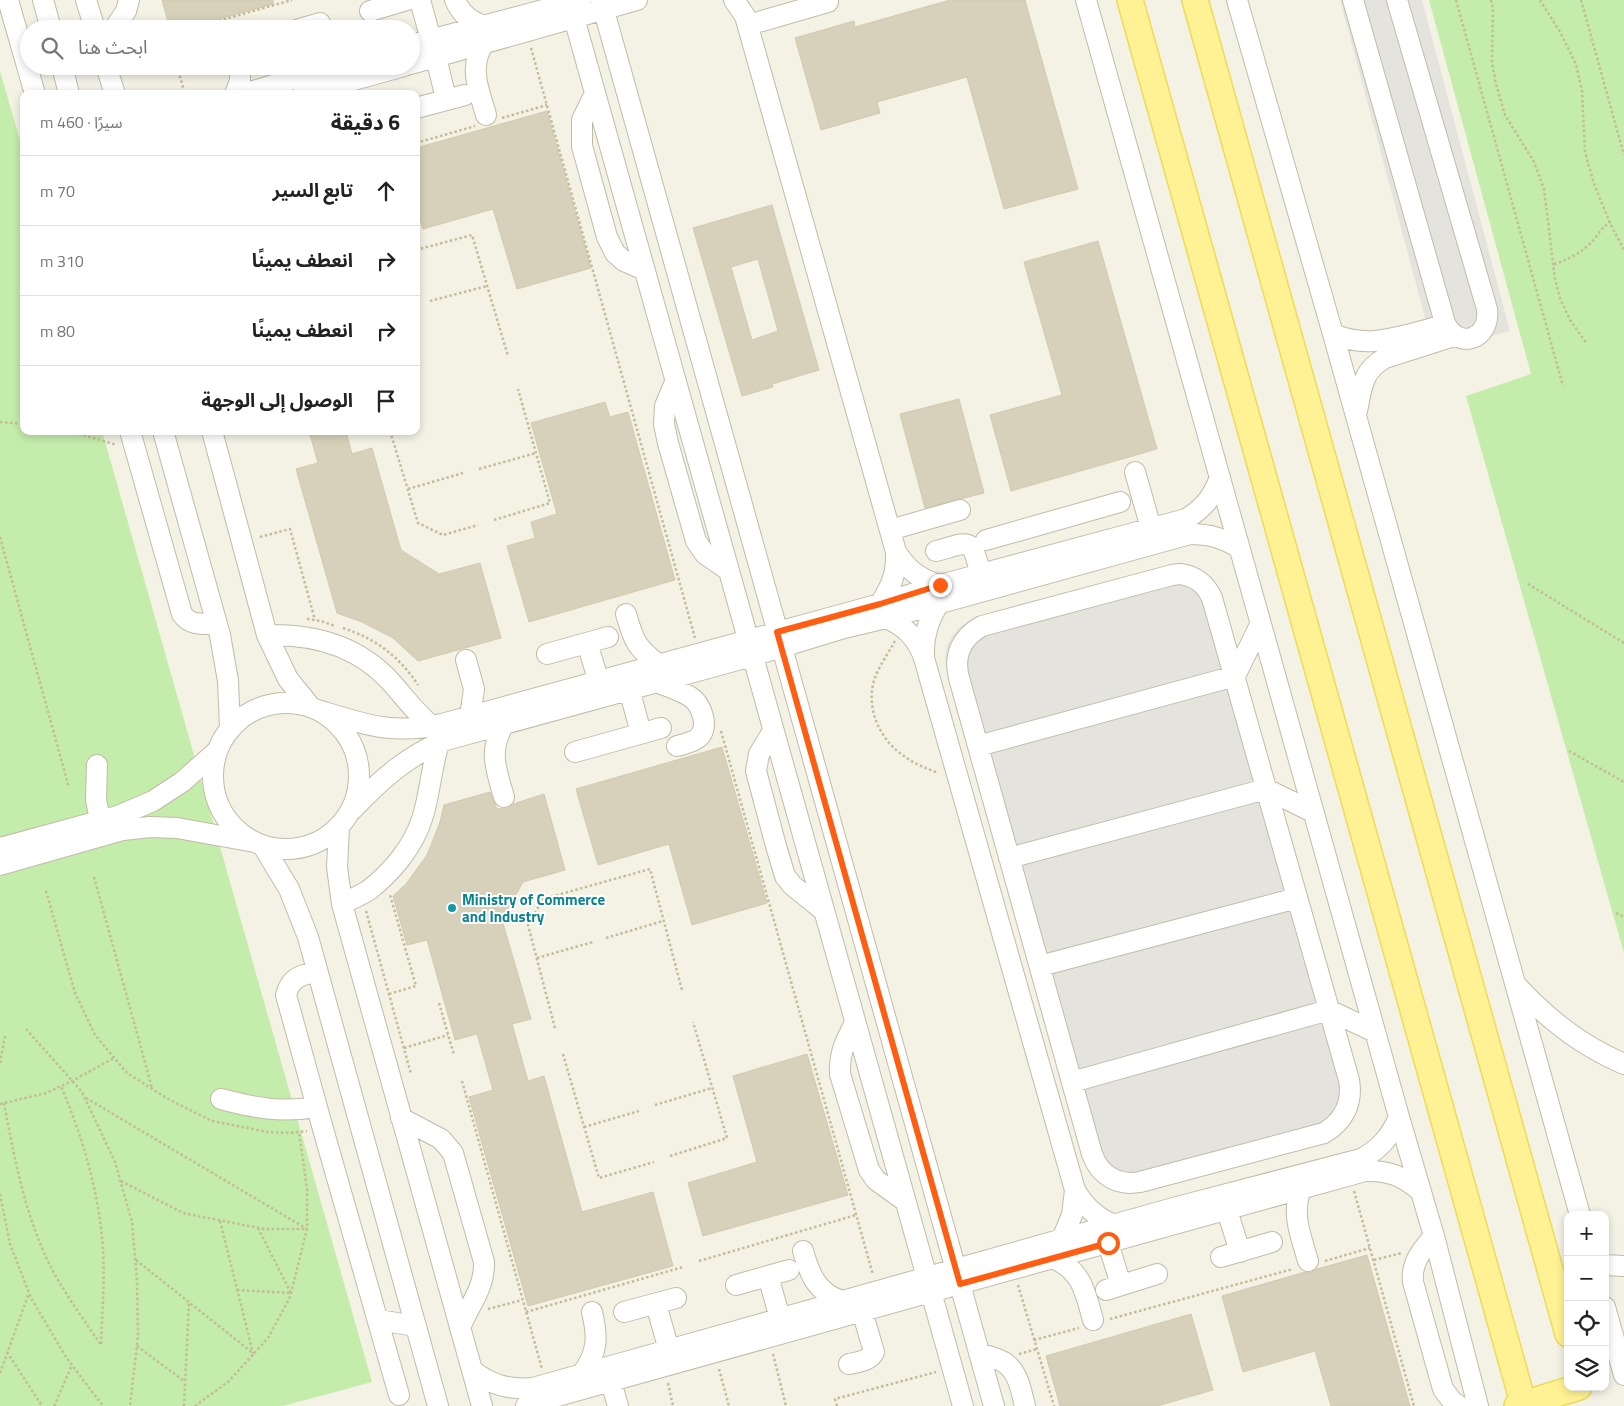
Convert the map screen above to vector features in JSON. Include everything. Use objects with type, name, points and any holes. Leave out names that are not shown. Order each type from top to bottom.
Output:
[{"type":"main road","points":[[1130,0],[1521,1405],[1568,1391]]},
{"type":"main road","points":[[1195,0],[1564,1320]]},
{"type":"main road","points":[[1582,1391],[1588,1406]]},
{"type":"street","points":[[8,0],[20,43]]},
{"type":"street","points":[[43,0],[49,20]]},
{"type":"street","points":[[86,0],[92,20]]},
{"type":"street","points":[[120,20],[126,11],[129,0]]},
{"type":"street","points":[[370,10],[408,0]]},
{"type":"street","points":[[420,0],[433,49],[455,97],[420,107]]},
{"type":"street","points":[[455,0],[462,13],[484,35]]},
{"type":"street","points":[[420,58],[433,49],[484,35],[573,5],[602,5],[637,0]]},
{"type":"street","points":[[1086,0],[1420,1191],[1428,1242],[1478,1406]]},
{"type":"street","points":[[1237,0],[1356,415],[1579,1211]]},
{"type":"street","points":[[1353,0],[1449,329]]},
{"type":"street","points":[[1333,334],[1352,340],[1380,342],[1431,329],[1449,329],[1466,339],[1477,336],[1485,327],[1488,315],[1397,0]]},
{"type":"street","points":[[828,2],[743,10],[896,552],[897,566],[890,616]]},
{"type":"street","points":[[484,35],[526,31],[573,5]]},
{"type":"street","points":[[573,5],[594,93],[963,1406]]},
{"type":"street","points":[[602,5],[994,1406]]},
{"type":"street","points":[[484,35],[475,67],[475,75],[486,115]]},
{"type":"street","points":[[420,47],[433,49]]},
{"type":"street","points":[[29,75],[33,90]]},
{"type":"street","points":[[64,75],[68,90]]},
{"type":"street","points":[[109,75],[114,90]]},
{"type":"street","points":[[237,90],[240,75]]},
{"type":"street","points":[[313,83],[323,75]]},
{"type":"street","points":[[269,90],[356,75]]},
{"type":"street","points":[[594,93],[582,120],[582,146],[607,236],[616,253],[624,261],[644,270]]},
{"type":"street","points":[[1356,415],[1366,374],[1377,362],[1449,329]]},
{"type":"street","points":[[131,435],[182,614],[184,618],[192,623],[217,624]]},
{"type":"street","points":[[164,435],[217,624],[227,673],[230,727]]},
{"type":"street","points":[[213,435],[267,635],[288,679],[315,708],[337,722],[349,737],[357,754],[360,773],[358,792],[352,810]]},
{"type":"street","points":[[1135,472],[1151,528]]},
{"type":"street","points":[[0,865],[123,830],[150,826],[177,828],[284,850],[304,848],[323,840],[340,827],[352,810],[377,784],[435,735],[470,716],[599,682],[658,674],[779,639],[844,628],[890,616],[981,574],[1186,519],[1198,512],[1208,502],[1220,478]]},
{"type":"street","points":[[986,540],[1120,502]]},
{"type":"street","points":[[1100,507],[1110,539]]},
{"type":"street","points":[[890,530],[960,510]]},
{"type":"street","points":[[1047,522],[1055,554]]},
{"type":"street","points":[[1006,534],[1014,565]]},
{"type":"street","points":[[939,594],[1190,534],[1216,536],[1239,548]]},
{"type":"street","points":[[936,551],[969,544],[974,549],[981,574]]},
{"type":"street","points":[[896,552],[914,574],[926,581],[939,594]]},
{"type":"street","points":[[1180,574],[1194,577],[1209,591],[1235,676],[1349,1080],[1350,1097],[1345,1114],[1339,1122],[1324,1133],[1140,1182],[1124,1183],[1110,1178],[1098,1168],[1095,1161],[957,669],[958,652],[967,636],[982,626],[1180,574]]},
{"type":"street","points":[[924,658],[924,635],[939,594]]},
{"type":"street","points":[[626,614],[635,643],[658,674],[688,695],[697,704],[702,714],[704,729],[700,737],[677,746]]},
{"type":"street","points":[[890,616],[916,641],[924,658],[1075,1190],[1082,1201],[1102,1220],[1111,1234],[1114,1287],[1157,1274]]},
{"type":"street","points":[[978,746],[1235,676],[1260,625]]},
{"type":"street","points":[[267,635],[290,635],[312,638],[334,644],[355,653],[390,680],[435,735],[422,819],[409,847],[385,876],[368,890],[342,904]]},
{"type":"street","points":[[547,654],[608,637]]},
{"type":"street","points":[[587,643],[599,682]]},
{"type":"street","points":[[435,1405],[416,1326],[299,912],[289,890],[258,844],[235,829],[222,812],[214,793],[213,772],[216,752],[230,727],[247,713],[266,704],[288,702],[315,708],[369,726],[411,729],[435,735],[504,724],[629,690],[700,654],[749,648]]},
{"type":"street","points":[[466,660],[474,689],[470,716]]},
{"type":"street","points":[[629,690],[641,733]]},
{"type":"street","points":[[504,724],[496,740],[494,759],[504,797]]},
{"type":"street","points":[[575,752],[661,728]]},
{"type":"street","points":[[773,731],[759,754],[756,771],[776,846],[785,876],[792,885],[824,911]]},
{"type":"street","points":[[0,848],[118,816],[153,801],[182,782],[216,752]]},
{"type":"street","points":[[97,765],[96,799],[100,821]]},
{"type":"street","points":[[959,780],[989,785]]},
{"type":"street","points":[[1009,858],[1266,789],[1313,812]]},
{"type":"street","points":[[340,827],[337,867],[342,904],[401,1118],[462,1322],[482,1406]]},
{"type":"street","points":[[1040,966],[1297,898]]},
{"type":"street","points":[[317,971],[296,978],[289,985],[286,995],[322,1129],[399,1394]]},
{"type":"street","points":[[1514,983],[1546,1015],[1575,1038],[1598,1053],[1624,1064]]},
{"type":"street","points":[[1072,1082],[1329,1010],[1375,1032]]},
{"type":"street","points":[[855,1023],[842,1049],[840,1074],[869,1170],[876,1180],[905,1201]]},
{"type":"street","points":[[1041,1072],[1060,1038]]},
{"type":"street","points":[[223,1095],[315,1102]]},
{"type":"street","points":[[957,1276],[1013,1269],[1052,1258],[1177,1207],[1361,1159],[1374,1152],[1384,1142],[1393,1131],[1399,1117]]},
{"type":"street","points":[[401,1118],[441,1139],[453,1153],[456,1162],[484,1262],[485,1273],[482,1283],[462,1322]]},
{"type":"street","points":[[472,1370],[490,1382],[511,1388],[532,1388],[582,1374],[666,1358],[714,1353],[862,1311],[929,1284],[1062,1240],[1111,1234],[1227,1210],[1365,1171],[1387,1172],[1408,1181],[1420,1191]]},
{"type":"street","points":[[1301,1189],[1296,1204],[1296,1219],[1308,1264]]},
{"type":"street","points":[[1062,1240],[1072,1215],[1075,1190]]},
{"type":"street","points":[[1227,1210],[1230,1255],[1272,1242]]},
{"type":"street","points":[[1428,1242],[1415,1263],[1412,1282],[1443,1389],[1452,1401],[1459,1406]]},
{"type":"street","points":[[803,1252],[809,1272],[816,1284],[828,1295],[842,1301]]},
{"type":"street","points":[[1052,1258],[1066,1265],[1079,1277],[1084,1287],[1094,1322]]},
{"type":"street","points":[[1609,1265],[1624,1266]]},
{"type":"street","points":[[736,1284],[789,1270]]},
{"type":"street","points":[[768,1276],[780,1318]]},
{"type":"street","points":[[526,1406],[611,1382],[666,1358],[780,1318],[878,1291],[929,1284]]},
{"type":"street","points":[[624,1312],[676,1298]]},
{"type":"street","points":[[656,1304],[666,1358]]},
{"type":"street","points":[[849,1364],[868,1359],[874,1352],[862,1311]]},
{"type":"street","points":[[582,1374],[591,1359],[596,1343],[596,1330],[592,1312]]},
{"type":"street","points":[[378,1320],[416,1326]]},
{"type":"street","points":[[1609,1321],[1624,1375]]},
{"type":"street","points":[[979,1353],[1005,1363],[1014,1372],[1025,1406]]},
{"type":"street","points":[[611,1382],[618,1406]]},
{"type":"path","points":[[222,20],[292,0]]},
{"type":"path","points":[[1456,0],[1563,386]]},
{"type":"path","points":[[1491,0],[1493,9],[1492,63],[1496,84],[1505,115],[1534,162],[1544,189],[1560,298],[1570,320],[1587,344]]},
{"type":"path","points":[[1540,0],[1560,32],[1576,64],[1582,91],[1585,152],[1594,184],[1610,223],[1624,250]]},
{"type":"path","points":[[1581,0],[1624,155]]},
{"type":"path","points":[[526,31],[700,654]]},
{"type":"path","points":[[179,75],[183,90]]},
{"type":"path","points":[[1554,264],[1565,261],[1582,251],[1596,237],[1602,227],[1610,223]]},
{"type":"path","points":[[420,249],[472,235],[508,356]]},
{"type":"path","points":[[430,301],[487,286]]},
{"type":"path","points":[[494,520],[550,503],[518,389]]},
{"type":"path","points":[[0,422],[20,424]]},
{"type":"path","points":[[391,435],[418,523],[443,535],[478,525]]},
{"type":"path","points":[[480,469],[536,453]]},
{"type":"path","points":[[408,489],[463,473]]},
{"type":"path","points":[[260,537],[290,529],[315,620]]},
{"type":"path","points":[[0,537],[69,788]]},
{"type":"path","points":[[1528,584],[1624,642]]},
{"type":"path","points":[[890,616],[872,700],[877,723],[888,742],[904,756],[959,780]]},
{"type":"path","points":[[719,726],[878,1291]]},
{"type":"path","points":[[1569,751],[1624,782]]},
{"type":"path","points":[[555,1028],[528,924],[544,899],[650,869],[682,990]]},
{"type":"path","points":[[94,877],[152,1089]]},
{"type":"path","points":[[46,891],[74,992],[95,1035],[127,1073],[168,1099],[212,1121],[268,1132],[299,1132],[322,1129]]},
{"type":"path","points":[[388,994],[416,986],[390,895]]},
{"type":"path","points":[[1616,913],[1624,917]]},
{"type":"path","points":[[368,920],[411,1074]]},
{"type":"path","points":[[606,938],[663,921]]},
{"type":"path","points":[[537,958],[593,942]]},
{"type":"path","points":[[439,1003],[454,1055]]},
{"type":"path","points":[[670,1156],[727,1138],[693,1022]]},
{"type":"path","points":[[26,1029],[84,1097],[115,1162],[132,1222],[137,1280],[137,1346],[130,1406]]},
{"type":"path","points":[[404,1048],[448,1035]]},
{"type":"path","points":[[0,1063],[5,1036]]},
{"type":"path","points":[[562,1054],[599,1178],[654,1162]]},
{"type":"path","points":[[61,1086],[73,1113],[86,1152],[97,1202],[103,1249],[101,1345],[55,1273],[34,1227],[18,1175],[2,1103],[46,1092],[61,1086],[114,1058]]},
{"type":"path","points":[[462,1081],[547,1384]]},
{"type":"path","points":[[655,1105],[712,1088]]},
{"type":"path","points":[[84,1097],[307,1230]]},
{"type":"path","points":[[584,1127],[639,1110]]},
{"type":"path","points":[[195,1406],[229,1381],[268,1338],[291,1293],[307,1230],[307,1189],[299,1132]]},
{"type":"path","points":[[1350,1175],[1414,1406]]},
{"type":"path","points":[[120,1180],[183,1213],[258,1228],[307,1230]]},
{"type":"path","points":[[0,1194],[10,1244],[29,1292],[72,1365],[103,1406]]},
{"type":"path","points":[[0,1217],[4,1212]]},
{"type":"path","points":[[700,1261],[856,1215]]},
{"type":"path","points":[[220,1221],[254,1354]]},
{"type":"path","points":[[258,1228],[291,1293]]},
{"type":"path","points":[[1374,1260],[1428,1242]]},
{"type":"path","points":[[1034,1340],[1094,1322],[1370,1248]]},
{"type":"path","points":[[135,1260],[254,1354]]},
{"type":"path","points":[[526,1312],[683,1267]]},
{"type":"path","points":[[1013,1269],[1054,1406]]},
{"type":"path","points":[[237,1290],[291,1293]]},
{"type":"path","points":[[0,1373],[29,1292]]},
{"type":"path","points":[[462,1322],[522,1300]]},
{"type":"path","points":[[184,1406],[188,1302]]},
{"type":"path","points":[[769,1338],[786,1406]]},
{"type":"path","points":[[137,1346],[185,1382]]},
{"type":"path","points":[[8,1352],[42,1406]]},
{"type":"path","points":[[714,1353],[729,1406]]},
{"type":"path","points":[[666,1358],[673,1406]]},
{"type":"path","points":[[54,1406],[72,1365]]},
{"type":"path","points":[[837,1406],[835,1400],[952,1368]]},
{"type":"green space","points":[[1429,0],[1624,0],[1624,953],[1466,396],[1531,374]]},
{"type":"green space","points":[[0,71],[20,140],[20,435],[103,435],[372,1382],[283,1406],[0,1406]]},
{"type":"shaded area","points":[[1340,0],[1422,0],[1510,331],[1434,351]]},
{"type":"shaded area","points":[[1179,565],[1202,572],[1358,1088],[1359,1106],[1352,1122],[1340,1134],[1324,1141],[1127,1193],[1111,1190],[1097,1181],[1087,1167],[946,668],[945,657],[947,646],[952,636],[968,622],[1167,566]]},
{"type":"building","points":[[162,0],[273,0],[273,4],[215,20],[168,20]]},
{"type":"building","points":[[950,0],[1025,0],[1078,189],[1004,209],[967,77],[877,102],[880,113],[821,130],[795,38],[854,21],[855,27]]},
{"type":"building","points":[[547,111],[591,268],[517,289],[493,209],[423,229],[420,220],[420,147]]},
{"type":"building","points":[[772,205],[819,370],[772,384],[773,387],[742,396],[693,228]],"holes":[[[758,259],[778,331],[752,340],[731,267]]]},
{"type":"building","points":[[1098,241],[1157,449],[1011,491],[990,415],[1062,395],[1024,262]]},
{"type":"building","points":[[959,399],[984,493],[925,508],[900,414]]},
{"type":"building","points":[[605,402],[610,417],[628,412],[675,580],[529,622],[507,546],[535,538],[531,522],[557,514],[531,423]]},
{"type":"building","points":[[310,435],[347,435],[352,454],[372,448],[401,550],[439,574],[480,563],[501,638],[418,661],[393,638],[362,622],[337,613],[296,469],[318,463]]},
{"type":"building","points":[[722,747],[767,903],[692,925],[669,844],[598,865],[576,789]]},
{"type":"building","points":[[490,792],[497,809],[508,808],[513,804],[544,794],[565,870],[523,882],[502,920],[531,1019],[512,1024],[528,1081],[544,1076],[582,1212],[653,1192],[673,1266],[528,1306],[469,1097],[493,1090],[477,1034],[455,1040],[427,940],[407,945],[393,896],[406,884],[427,855],[440,822],[444,805]]},
{"type":"building","points":[[807,1054],[848,1195],[703,1236],[688,1183],[757,1162],[733,1076]]},
{"type":"building","points":[[1367,1255],[1410,1406],[1331,1406],[1315,1351],[1243,1372],[1222,1296]]},
{"type":"building","points":[[1191,1314],[1213,1390],[1157,1406],[1060,1406],[1046,1356]]},
{"type":"place","name":"Ministry of Commerce and Industry","points":[[452,908]]},
{"type":"route","points":[[940,585],[880,604],[777,632],[960,1284],[1108,1243]]}]
